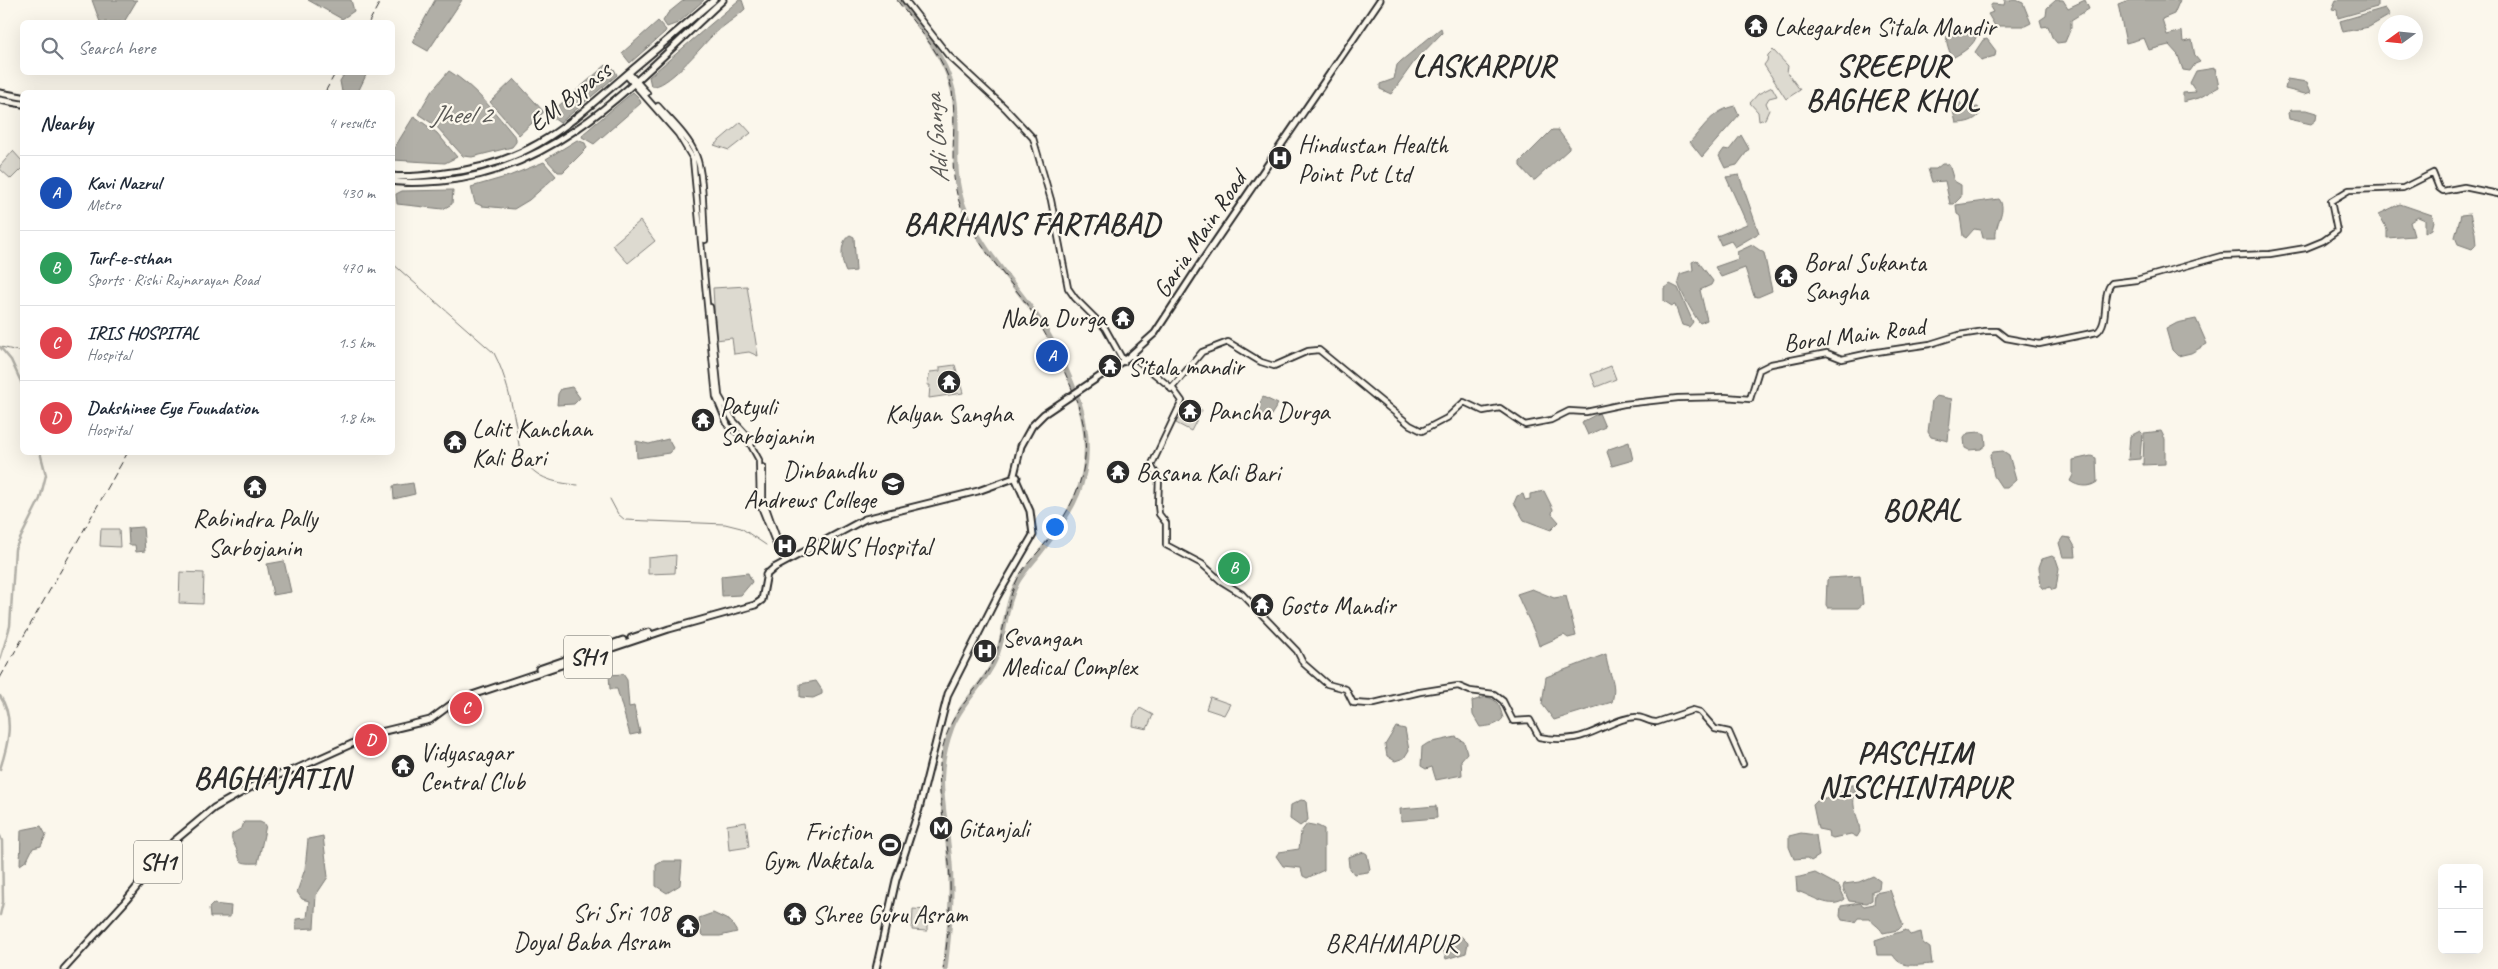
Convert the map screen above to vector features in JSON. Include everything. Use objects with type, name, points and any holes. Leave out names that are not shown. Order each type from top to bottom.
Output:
[{"type":"main road","name":"EM Bypass","points":[[413,179],[485,167],[528,150],[565,128],[714,0]]},
{"type":"main road","points":[[395,176],[428,182],[460,179],[489,172],[535,155],[569,135],[634,81],[723,0]]},
{"type":"main road","points":[[905,0],[948,55],[1005,108],[1033,138],[1051,200],[1068,288],[1104,328],[1126,359],[1171,389],[1182,400],[1179,413],[1151,466],[1159,478],[1160,514],[1166,523],[1168,547],[1202,564],[1221,581],[1242,594],[1297,650],[1304,663],[1311,670],[1327,684],[1346,689],[1355,704],[1381,702],[1420,692],[1458,686],[1470,691],[1494,694],[1503,701],[1513,721],[1530,720],[1539,738],[1583,736],[1636,716],[1657,722],[1693,710],[1700,712],[1715,729],[1729,732],[1743,764]]},
{"type":"main road","name":"Garia Main Road","points":[[1016,477],[1019,454],[1036,424],[1066,400],[1126,359],[1149,340],[1157,330],[1380,0]]},
{"type":"main road","points":[[628,74],[684,136],[696,154],[699,167],[712,346],[719,396],[726,410],[759,452],[763,465],[763,500],[787,560]]},
{"type":"main road","points":[[0,93],[20,97]]},
{"type":"main road","points":[[0,100],[20,104]]},
{"type":"main road","name":"Boral Main Road","points":[[1171,389],[1202,352],[1228,342],[1261,362],[1274,366],[1318,349],[1410,425],[1422,431],[1447,418],[1464,402],[1483,411],[1501,408],[1525,425],[1551,420],[1569,412],[1586,412],[1624,404],[1678,398],[1751,398],[1754,380],[1759,370],[1787,360],[1827,352],[1842,359],[1930,344],[1959,335],[1989,330],[1999,332],[2006,338],[2039,344],[2098,332],[2101,329],[2107,306],[2107,290],[2112,283],[2136,280],[2220,256],[2270,254],[2317,244],[2337,231],[2331,201],[2349,190],[2403,188],[2433,174],[2439,188],[2443,191],[2464,187],[2498,194]]},
{"type":"main road","points":[[395,182],[413,179]]},
{"type":"main road","points":[[876,969],[896,880],[917,817],[947,696],[1001,590],[1033,535],[1030,511],[1016,477]]},
{"type":"main road","name":"SH1","points":[[62,969],[124,903],[173,842],[207,813],[272,775],[375,731],[400,723],[423,719],[453,701],[704,615],[756,603],[760,597],[767,573],[787,560],[865,520],[978,491],[1016,477]]},
{"type":"main road","name":"SH1","points":[[262,781],[296,769],[376,733],[426,721],[453,701]]},
{"type":"shaded area","points":[[1773,50],[1788,66],[1787,72],[1800,90],[1786,99],[1764,65],[1768,55]]},
{"type":"shaded area","points":[[1772,87],[1777,96],[1769,98],[1766,103],[1769,110],[1765,119],[1759,121],[1758,112],[1750,103],[1758,94]]},
{"type":"shaded area","points":[[741,122],[751,133],[729,150],[714,145]]},
{"type":"shaded area","points":[[13,151],[20,159],[20,170],[11,179],[0,169],[0,166]]},
{"type":"shaded area","points":[[640,221],[655,241],[628,263],[612,245]]},
{"type":"shaded area","points":[[747,286],[758,356],[749,352],[734,354],[732,338],[716,340],[713,288]]},
{"type":"shaded area","points":[[955,365],[963,393],[929,398],[930,385],[927,385],[930,372],[940,371],[940,367]]},
{"type":"shaded area","points":[[1611,366],[1616,379],[1596,387],[1591,374]]},
{"type":"shaded area","points":[[1185,402],[1202,410],[1191,431],[1176,423]]},
{"type":"shaded area","points":[[101,529],[119,529],[120,547],[100,546]]},
{"type":"shaded area","points":[[676,555],[675,573],[648,574],[648,558]]},
{"type":"shaded area","points":[[180,572],[204,573],[203,604],[179,603]]},
{"type":"shaded area","points":[[1210,697],[1230,704],[1224,715],[1206,709]]},
{"type":"shaded area","points":[[1140,708],[1153,715],[1147,729],[1133,726],[1134,717]]},
{"type":"shaded area","points":[[746,822],[749,847],[729,850],[727,825]]},
{"type":"shaded area","points":[[913,909],[927,910],[927,931],[912,930]]},
{"type":"water","points":[[92,0],[137,0],[125,20],[99,20]]},
{"type":"water","points":[[308,0],[351,0],[354,11],[342,19]]},
{"type":"water","points":[[435,0],[462,0],[428,51],[412,42]]},
{"type":"water","points":[[684,0],[704,0],[678,23],[667,27],[663,21],[668,13]]},
{"type":"water","points":[[739,0],[742,0],[745,9],[716,32],[674,75],[657,85],[651,86],[649,77]]},
{"type":"water","points":[[2005,0],[2016,0],[2023,3],[2031,23],[2025,26],[1995,26],[1988,14],[1993,12],[1990,7],[1992,4],[2004,5]]},
{"type":"water","points":[[2056,0],[2063,0],[2068,8],[2085,0],[2089,9],[2071,20],[2071,28],[2065,42],[2057,43],[2052,37],[2048,26],[2042,27],[2040,20],[2046,16],[2047,8]]},
{"type":"water","points":[[2129,0],[2180,0],[2174,14],[2162,19],[2167,35],[2182,31],[2183,42],[2192,40],[2195,56],[2200,62],[2195,64],[2190,71],[2183,70],[2178,55],[2169,45],[2149,50],[2144,38],[2126,43],[2118,4]]},
{"type":"water","points":[[2336,0],[2377,0],[2377,7],[2338,18],[2337,10],[2332,9]]},
{"type":"water","points":[[2385,8],[2390,15],[2378,15],[2378,22],[2369,27],[2343,32],[2340,21]]},
{"type":"water","points":[[658,21],[666,30],[665,32],[630,63],[622,53]]},
{"type":"water","points":[[1969,27],[1977,33],[1974,41],[1964,51],[1952,58],[1947,44],[1947,35],[1954,30]]},
{"type":"water","points":[[1441,28],[1442,33],[1414,62],[1391,94],[1380,89],[1380,84],[1394,79],[1397,65],[1401,61]]},
{"type":"water","points":[[1987,39],[1996,51],[1995,56],[1981,60],[1975,52],[1983,40]]},
{"type":"water","points":[[606,65],[614,69],[617,75],[560,123],[553,118],[552,113],[555,109]]},
{"type":"water","points":[[2215,68],[2219,87],[2199,98],[2183,102],[2183,93],[2196,92],[2190,83],[2196,71]]},
{"type":"water","name":"Jheel 2","points":[[449,71],[477,93],[516,138],[516,142],[512,147],[472,157],[463,156],[436,126],[418,114],[431,92]]},
{"type":"water","points":[[344,75],[366,75],[359,90],[342,90],[340,81]]},
{"type":"water","points":[[514,79],[544,112],[519,135],[490,102]]},
{"type":"water","points":[[2287,79],[2307,82],[2311,92],[2305,94],[2285,89]]},
{"type":"water","points":[[633,92],[641,103],[594,144],[582,137],[583,134]]},
{"type":"water","points":[[1949,95],[1956,97],[1964,108],[1978,107],[1980,114],[1970,121],[1956,123]]},
{"type":"water","points":[[1735,106],[1739,115],[1702,157],[1690,142],[1715,115]]},
{"type":"water","points":[[2291,110],[2307,110],[2317,113],[2316,120],[2311,124],[2289,119],[2288,113]]},
{"type":"water","points":[[414,116],[437,133],[457,157],[445,163],[395,160],[395,147]]},
{"type":"water","points":[[1552,130],[1558,130],[1569,145],[1569,149],[1533,180],[1520,166],[1520,162]]},
{"type":"water","points":[[1741,135],[1749,149],[1737,165],[1725,168],[1719,156],[1724,149],[1729,150]]},
{"type":"water","points":[[577,140],[585,143],[587,148],[563,172],[558,172],[546,159]]},
{"type":"water","points":[[544,162],[556,176],[529,200],[514,209],[482,206],[475,203],[471,187],[509,176]]},
{"type":"water","points":[[1942,164],[1949,164],[1954,181],[1961,185],[1961,197],[1954,204],[1950,204],[1945,181],[1932,182],[1928,169],[1936,169]]},
{"type":"water","points":[[1739,175],[1759,233],[1735,247],[1731,241],[1721,245],[1717,236],[1747,224],[1726,177]]},
{"type":"water","points":[[453,190],[452,204],[443,209],[397,204],[396,194],[402,191]]},
{"type":"water","points":[[1999,199],[2002,208],[1996,238],[1983,238],[1981,230],[1974,229],[1966,238],[1963,236],[1956,205]]},
{"type":"water","points":[[2400,204],[2432,215],[2434,221],[2432,229],[2425,233],[2425,220],[2418,217],[2410,222],[2414,236],[2387,238],[2387,229],[2379,214]]},
{"type":"water","points":[[2470,214],[2476,245],[2472,249],[2458,244],[2455,237],[2461,215]]},
{"type":"water","points":[[850,235],[854,237],[856,271],[846,272],[842,252],[844,242]]},
{"type":"water","points":[[1752,245],[1764,253],[1772,291],[1758,297],[1754,296],[1745,268],[1721,277],[1715,267],[1738,259],[1737,252]]},
{"type":"water","points":[[1697,260],[1713,281],[1711,285],[1700,290],[1707,320],[1700,323],[1681,291],[1678,282],[1680,274],[1693,270],[1692,262]]},
{"type":"water","points":[[1670,284],[1678,288],[1693,322],[1689,327],[1682,325],[1675,305],[1672,306],[1664,301],[1664,288]]},
{"type":"water","points":[[2196,319],[2207,344],[2191,353],[2178,356],[2172,350],[2166,329],[2177,323]]},
{"type":"water","points":[[572,387],[580,398],[574,404],[557,405],[558,394],[561,389]]},
{"type":"water","points":[[1936,396],[1952,399],[1948,441],[1931,437],[1928,432],[1932,400]]},
{"type":"water","points":[[1263,397],[1278,404],[1266,423],[1262,420],[1261,414],[1256,411]]},
{"type":"water","points":[[1599,413],[1605,427],[1588,435],[1582,422]]},
{"type":"water","points":[[2140,431],[2142,433],[2140,459],[2128,460],[2130,436]]},
{"type":"water","points":[[2161,431],[2165,439],[2165,464],[2143,465],[2144,433]]},
{"type":"water","points":[[1980,432],[1985,434],[1986,445],[1981,449],[1969,450],[1965,448],[1964,438],[1968,433]]},
{"type":"water","points":[[668,439],[673,448],[669,453],[637,458],[636,441],[649,444]]},
{"type":"water","points":[[1629,442],[1633,460],[1612,466],[1607,452],[1609,449]]},
{"type":"water","points":[[2003,451],[2009,455],[2016,480],[2007,488],[2002,488],[1994,476],[1990,456],[1993,452]]},
{"type":"water","points":[[2091,456],[2096,458],[2097,482],[2084,486],[2076,485],[2070,481],[2073,475],[2073,460]]},
{"type":"water","points":[[413,483],[415,494],[394,499],[393,486]]},
{"type":"water","points":[[1544,491],[1553,509],[1552,514],[1559,522],[1551,530],[1524,520],[1514,503],[1517,496],[1523,494],[1525,500],[1530,499],[1530,494]]},
{"type":"water","points":[[143,527],[145,551],[136,552],[135,545],[129,545],[128,528]]},
{"type":"water","points":[[2063,537],[2070,538],[2075,547],[2076,557],[2063,557],[2059,543]]},
{"type":"water","points":[[2052,556],[2056,559],[2059,568],[2056,589],[2052,590],[2050,587],[2045,589],[2041,587],[2039,567],[2042,559]]},
{"type":"water","points":[[284,561],[291,592],[273,595],[267,564]]},
{"type":"water","points":[[748,573],[752,582],[741,595],[722,596],[721,576]]},
{"type":"water","points":[[1860,576],[1863,604],[1858,608],[1828,608],[1826,605],[1827,580],[1829,578]]},
{"type":"water","points":[[1532,589],[1554,598],[1566,596],[1576,636],[1568,638],[1564,635],[1539,646],[1517,594]]},
{"type":"water","points":[[1606,654],[1614,688],[1612,702],[1554,720],[1542,704],[1546,677]]},
{"type":"water","points":[[623,674],[627,680],[629,707],[634,706],[640,733],[630,735],[617,689],[610,689],[609,675]]},
{"type":"water","points":[[816,681],[822,690],[822,694],[813,698],[800,697],[800,684]]},
{"type":"water","points":[[1486,697],[1496,702],[1503,718],[1501,721],[1490,726],[1480,727],[1473,715],[1472,701]]},
{"type":"water","points":[[1396,727],[1405,729],[1409,750],[1404,758],[1395,761],[1387,756],[1385,745]]},
{"type":"water","points":[[1456,737],[1464,742],[1467,753],[1461,760],[1462,775],[1436,780],[1432,767],[1426,769],[1421,766],[1422,747],[1428,743]]},
{"type":"water","points":[[1847,785],[1857,785],[1854,805],[1860,832],[1857,837],[1851,834],[1833,838],[1829,836],[1828,831],[1818,829],[1813,805],[1820,798],[1837,798]]},
{"type":"water","points":[[1301,800],[1306,801],[1308,820],[1300,826],[1290,819],[1291,805]]},
{"type":"water","points":[[1436,806],[1437,818],[1401,821],[1400,809]]},
{"type":"water","points":[[244,822],[260,822],[266,825],[258,863],[242,862],[232,840],[232,834],[242,828]]},
{"type":"water","points":[[1307,824],[1324,829],[1324,870],[1307,878],[1303,876],[1301,868],[1283,866],[1276,856],[1279,852],[1299,849],[1301,832]]},
{"type":"water","points":[[41,826],[46,835],[41,846],[33,848],[27,860],[20,865],[21,830]]},
{"type":"water","points":[[1801,833],[1816,835],[1819,856],[1811,861],[1807,858],[1794,859],[1789,847],[1789,836]]},
{"type":"water","points":[[323,836],[328,877],[316,895],[314,928],[296,929],[296,919],[307,918],[309,901],[302,899],[297,892],[305,869],[308,839]]},
{"type":"water","points":[[1364,852],[1367,854],[1370,869],[1368,872],[1354,874],[1349,867],[1348,857]]},
{"type":"water","points":[[663,861],[682,861],[680,885],[667,893],[656,886],[656,865]]},
{"type":"water","points":[[1815,873],[1839,886],[1845,899],[1839,902],[1827,903],[1797,891],[1796,878]]},
{"type":"water","points":[[1873,876],[1880,881],[1879,889],[1872,891],[1872,900],[1867,903],[1849,901],[1843,888],[1844,884],[1859,882]]},
{"type":"water","points":[[1890,890],[1903,925],[1898,930],[1883,933],[1869,918],[1858,918],[1855,922],[1842,920],[1840,916],[1841,906],[1860,903],[1864,906],[1874,904],[1875,893]]},
{"type":"water","points":[[213,904],[231,906],[230,917],[210,917],[209,908]]},
{"type":"water","points":[[713,913],[730,921],[737,932],[720,936],[704,936],[701,933],[699,918]]},
{"type":"water","points":[[1906,930],[1910,935],[1921,932],[1923,943],[1930,948],[1932,964],[1910,965],[1900,962],[1893,955],[1877,955],[1875,940]]},
{"type":"water","points":[[1461,936],[1468,943],[1466,953],[1446,959],[1443,949],[1446,941]]},
{"type":"waterway","name":"Adi Ganga","points":[[900,0],[926,35],[942,60],[948,74],[955,102],[957,181],[964,207],[987,249],[1034,312],[1057,350],[1077,396],[1084,423],[1086,443],[1086,461],[1078,494],[1051,539],[1017,583],[1010,602],[999,651],[991,669],[956,718],[946,746],[943,763],[942,795],[950,863],[951,903],[945,969]]},
{"type":"waterway","points":[[395,266],[494,353],[508,389],[520,450],[525,461],[537,474],[544,478],[560,483],[578,485]]},
{"type":"waterway","points":[[0,347],[11,360],[20,380]]},
{"type":"waterway","points":[[1,347],[20,352]]},
{"type":"waterway","points":[[0,660],[10,626],[15,549],[40,499],[46,475],[41,455]]},
{"type":"waterway","points":[[610,499],[618,514],[625,520],[725,524],[741,528],[766,545]]},
{"type":"waterway","points":[[0,696],[5,704],[9,722],[9,732],[0,769]]},
{"type":"waterway","points":[[0,836],[2,841],[3,902],[0,915]]},
{"type":"railway","points":[[370,20],[381,0]]},
{"type":"railway","points":[[897,0],[937,54],[949,78],[954,120],[954,178],[961,207],[973,232],[1023,299],[1049,342],[1074,393],[1083,423],[1085,440],[1085,457],[1078,488],[1054,531],[1020,574],[1013,589],[996,655],[982,679],[956,714],[945,740],[939,775],[949,863],[950,903],[943,969]]},
{"type":"railway","points":[[326,90],[334,75]]},
{"type":"railway","points":[[0,678],[126,455]]},
{"type":"place","name":"Lakegarden Sitala Mandir","points":[[1756,26]]},
{"type":"place","name":"Hindustan Health Point Pvt Ltd","points":[[1280,158]]},
{"type":"place","name":"Boral Sukanta Sangha","points":[[1786,276]]},
{"type":"place","name":"Naba Durga","points":[[1123,318]]},
{"type":"place","name":"Kavi Nazrul","points":[[1052,356]]},
{"type":"place","name":"Sitala mandir","points":[[1110,366]]},
{"type":"place","name":"Kalyan Sangha","points":[[949,382]]},
{"type":"place","name":"Pancha Durga","points":[[1190,411]]},
{"type":"place","name":"Patyuli Sarbojanin","points":[[703,420]]},
{"type":"place","name":"Lalit Kanchan Kali Bari","points":[[455,442]]},
{"type":"place","name":"Basana Kali Bari","points":[[1118,472]]},
{"type":"place","name":"Dinbandhu Andrews College","points":[[893,484]]},
{"type":"place","name":"Rabindra Pally Sarbojanin","points":[[255,487]]},
{"type":"place","name":"BRWS Hospital","points":[[785,546]]},
{"type":"place","name":"Turf-e-sthan","points":[[1234,568]]},
{"type":"place","name":"Gosto Mandir","points":[[1262,605]]},
{"type":"place","name":"Sevangan Medical Complex","points":[[985,651]]},
{"type":"place","name":"IRIS HOSPITAL","points":[[466,708]]},
{"type":"place","name":"Dakshinee Eye Foundation","points":[[371,740]]},
{"type":"place","name":"Vidyasagar Central Club","points":[[403,766]]},
{"type":"place","name":"Gitanjali","points":[[941,828]]},
{"type":"place","name":"Friction Gym Naktala","points":[[890,845]]},
{"type":"place","name":"Shree Guru Asram","points":[[795,914]]},
{"type":"place","name":"Sri Sri 108 Doyal Baba Asram","points":[[688,926]]},
{"type":"district","name":"LASKARPUR","points":[[1484,66]]},
{"type":"district","name":"SREEPUR BAGHER KHOL","points":[[1893,83]]},
{"type":"district","name":"BARHANS FARTABAD","points":[[1032,224]]},
{"type":"district","name":"BORAL","points":[[1922,510]]},
{"type":"district","name":"PASCHIM NISCHINTAPUR","points":[[1915,770]]},
{"type":"district","name":"BAGHAJATIN","points":[[272,778]]},
{"type":"district","name":"BRAHMAPUR","points":[[1392,943]]}]
